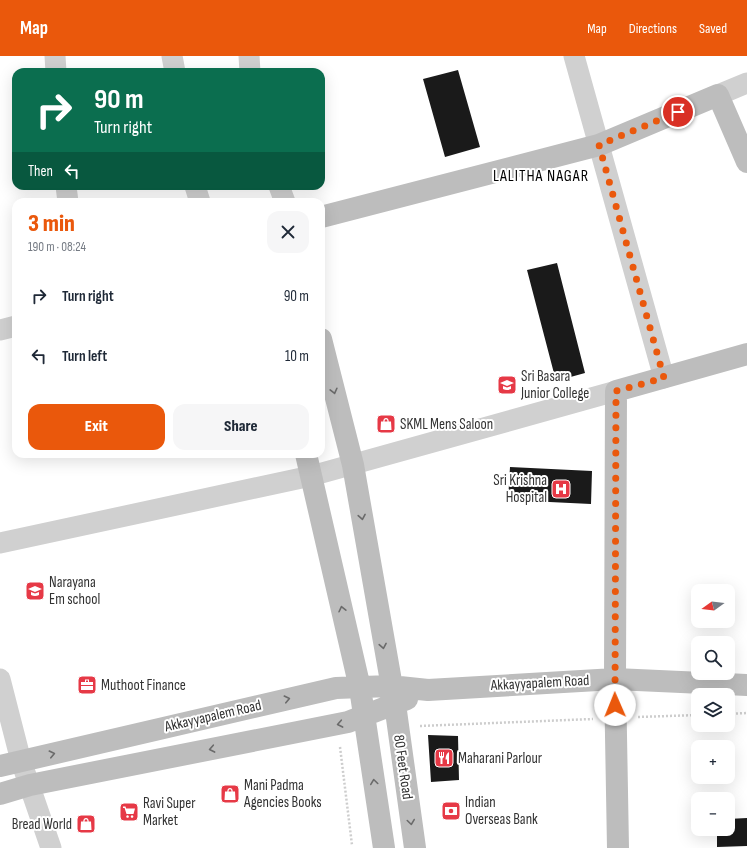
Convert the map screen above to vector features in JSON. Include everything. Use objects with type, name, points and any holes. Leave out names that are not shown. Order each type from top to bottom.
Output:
[{"type":"street","points":[[55,56],[56,68]]},
{"type":"street","points":[[172,56],[174,68]]},
{"type":"street","points":[[249,56],[250,68]]},
{"type":"street","points":[[574,56],[664,378]]},
{"type":"street","points":[[325,216],[599,145],[747,83]]},
{"type":"street","points":[[718,95],[747,162]]},
{"type":"street","points":[[0,330],[12,327]]},
{"type":"street","points":[[0,543],[311,476],[747,354]]},
{"type":"street","name":"80 Feet Road","points":[[325,355],[353,465],[398,729],[414,848]]},
{"type":"street","points":[[616,391],[615,678],[618,848]]},
{"type":"street","name":"80 Feet Road","points":[[307,458],[360,688],[384,848]]},
{"type":"street","name":"Akkayyapalem Road","points":[[10,763],[336,688],[360,688],[392,695],[428,690],[615,678],[747,685]]},
{"type":"street","points":[[0,679],[10,763],[30,786],[51,848]]},
{"type":"street","name":"Akkayyapalem Road","points":[[0,794],[30,786],[348,722],[366,726],[392,695]]},
{"type":"path","points":[[735,714],[747,713]]},
{"type":"path","points":[[398,729],[413,726],[691,715]]},
{"type":"path","points":[[352,845],[339,740],[366,726]]},
{"type":"building","points":[[458,70],[480,147],[445,157],[423,79]]},
{"type":"building","points":[[557,263],[585,373],[556,381],[527,270]]},
{"type":"building","points":[[510,467],[592,471],[591,504],[508,500]]},
{"type":"building","name":"Maharani Parlour","points":[[428,735],[458,736],[459,780],[431,782]]},
{"type":"building","points":[[747,818],[747,846],[717,847],[717,836],[735,836],[735,819]]},
{"type":"place","name":"Sri Basara Junior College","points":[[507,385]]},
{"type":"place","name":"SKML Mens Saloon","points":[[386,424]]},
{"type":"place","name":"Sri Krishna Hospital","points":[[561,489]]},
{"type":"place","name":"Narayana Em school","points":[[35,591]]},
{"type":"place","name":"Muthoot Finance","points":[[87,685]]},
{"type":"place","name":"Maharani Parlour","points":[[444,758]]},
{"type":"place","name":"Mani Padma Agencies Books","points":[[230,794]]},
{"type":"place","name":"Indian Overseas Bank","points":[[451,811]]},
{"type":"place","name":"Ravi Super Market","points":[[129,812]]},
{"type":"place","name":"Bread World","points":[[86,824]]},
{"type":"district","name":"LALITHA NAGAR","points":[[541,176]]},
{"type":"route","points":[[615,705],[616,391],[664,378],[599,145],[678,112]]}]
